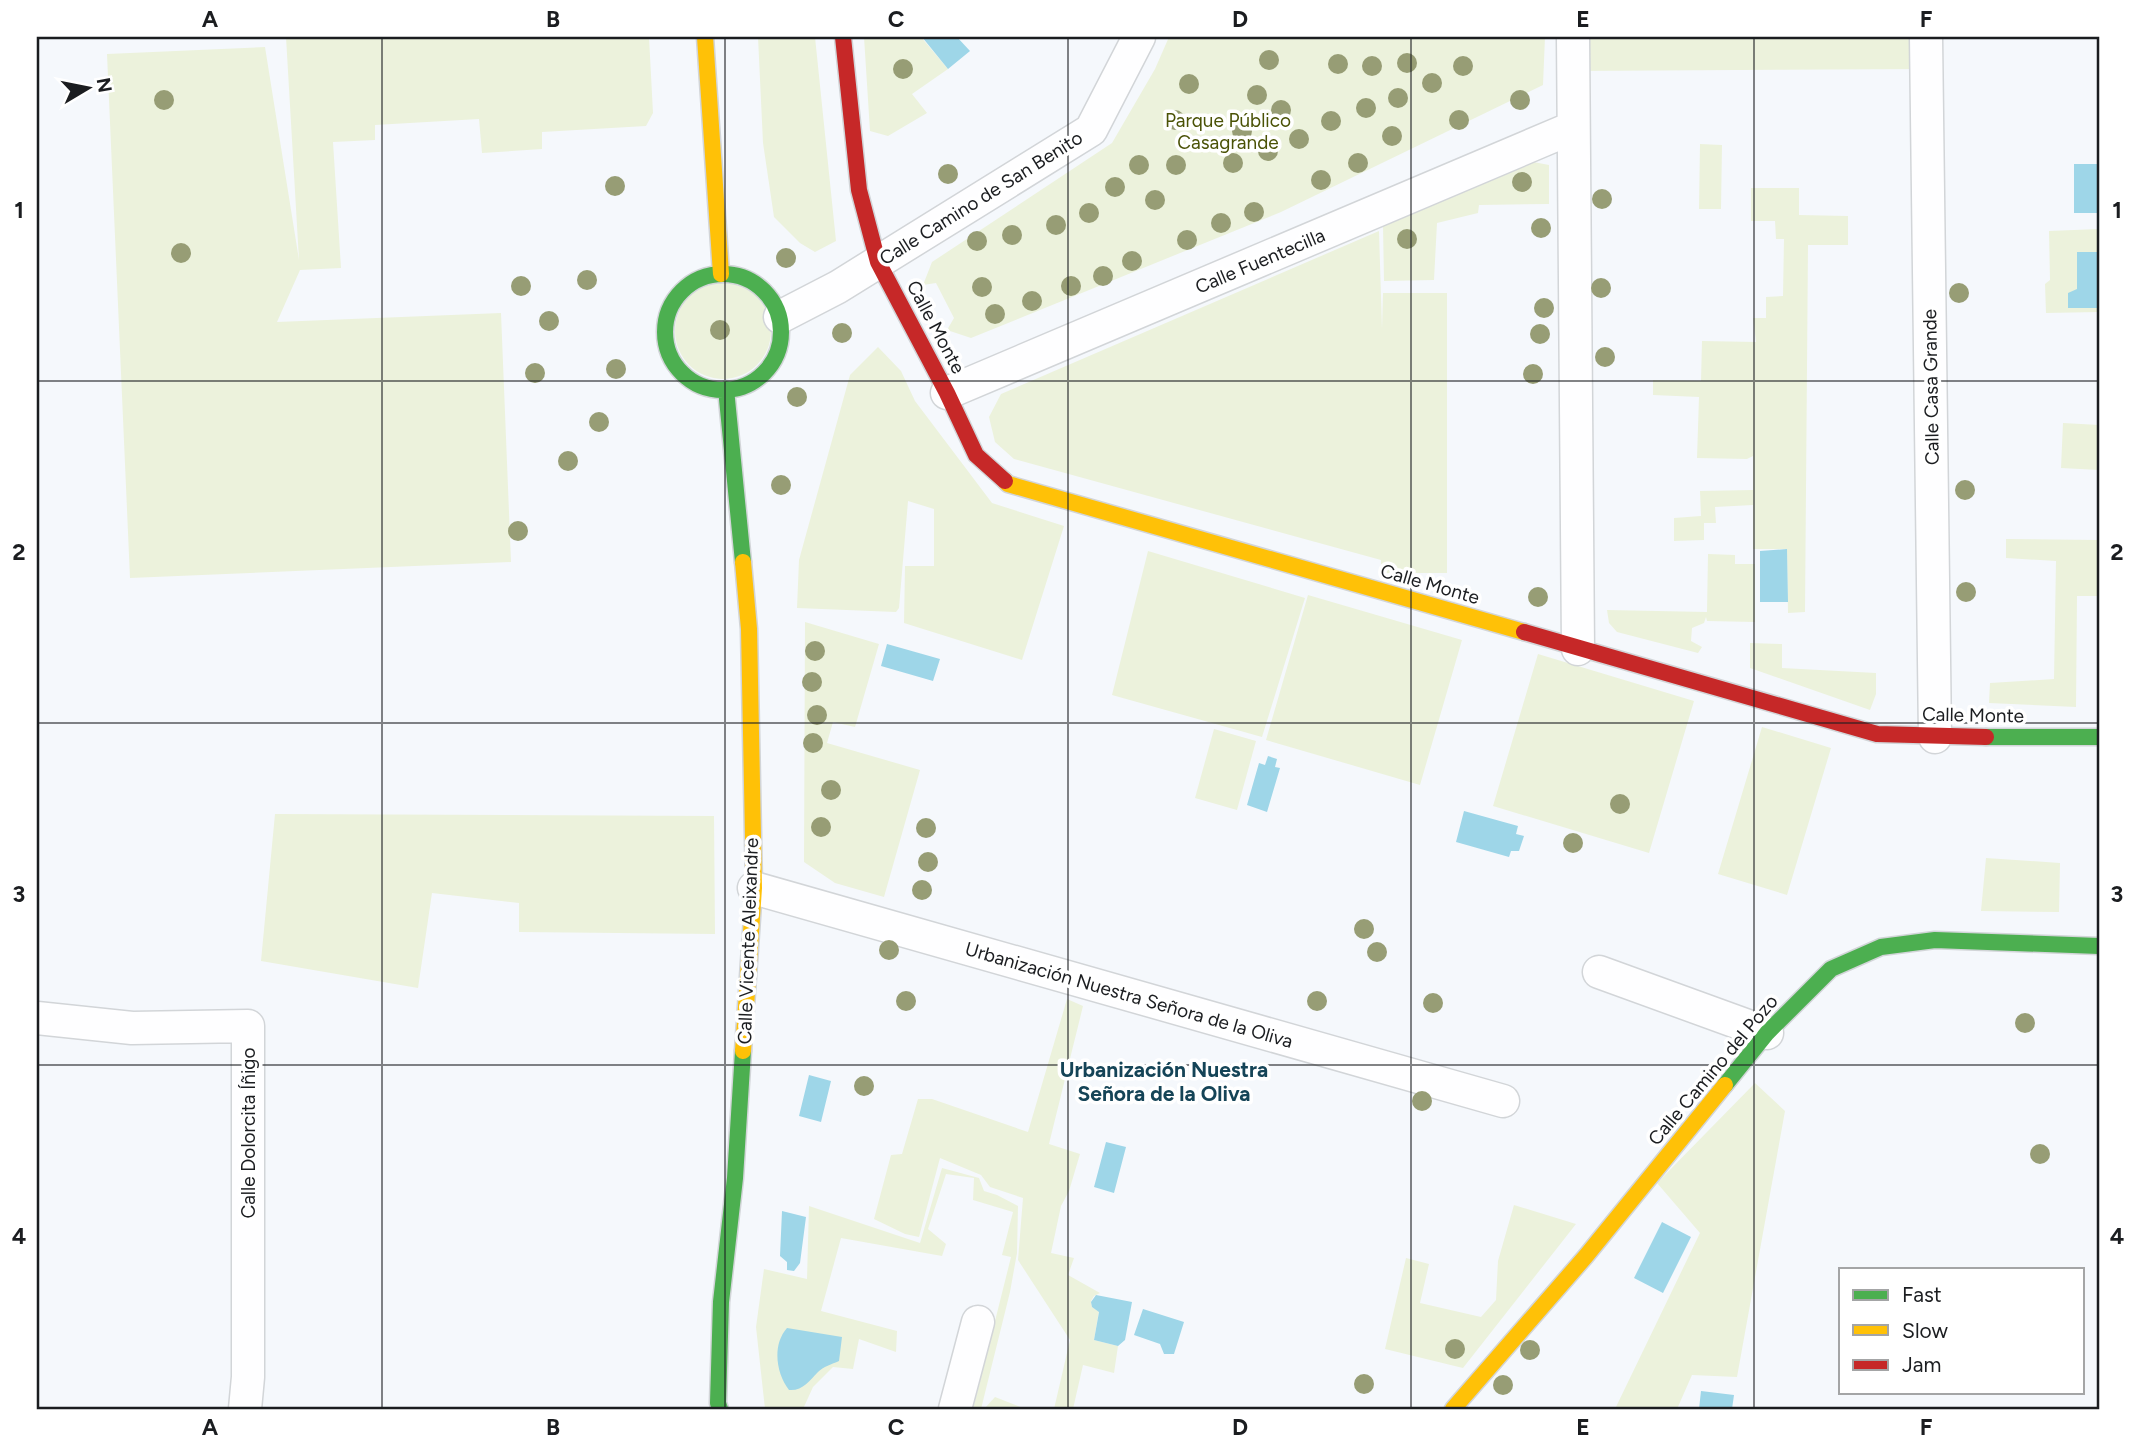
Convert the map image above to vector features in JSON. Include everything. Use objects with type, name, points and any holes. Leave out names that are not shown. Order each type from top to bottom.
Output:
[{"type":"street","points":[[705,37],[721,274]]},
{"type":"street","name":"Calle Monte","points":[[843,37],[859,190],[878,262],[947,393],[976,455],[1008,484],[1877,734],[1935,737],[2099,737]]},
{"type":"street","name":"Calle Camino de San Benito","points":[[780,317],[826,294],[1091,130],[1139,37]]},
{"type":"street","points":[[1573,37],[1578,649]]},
{"type":"street","name":"Calle Casa Grande","points":[[1926,37],[1935,737]]},
{"type":"street","name":"Calle Fuentecilla","points":[[947,393],[1572,128]]},
{"type":"street","points":[[721,274],[741,276],[758,285],[772,299],[780,317],[782,336],[777,354],[767,370],[753,382],[726,389],[717,390],[699,384],[684,374],[672,359],[666,341],[666,321],[673,303],[685,288],[702,278],[721,274]]},
{"type":"street","name":"Calle Vicente Aleixandre","points":[[718,1407],[721,1302],[735,1178],[754,888],[749,629],[726,389]]},
{"type":"street","name":"Urbanización Nuestra Señora de la Oliva","points":[[754,888],[1503,1101]]},
{"type":"street","name":"Calle Camino del Pozo","points":[[1453,1409],[1586,1256],[1767,1033],[1831,969],[1881,947],[1935,940],[2099,946]]},
{"type":"street","points":[[1599,972],[1767,1033]]},
{"type":"street","name":"Calle Dolorcita Íñigo","points":[[37,1018],[132,1028],[248,1026],[246,1409]]},
{"type":"street","points":[[955,1409],[978,1322]]},
{"type":"green space","points":[[286,37],[649,37],[653,113],[646,126],[542,132],[542,149],[482,153],[479,119],[375,125],[375,140],[333,142],[341,268],[300,270],[277,322],[501,313],[511,562],[130,578],[107,54],[265,47],[299,260]]},
{"type":"green space","points":[[758,37],[815,37],[836,241],[815,252],[800,243],[774,217],[763,143]]},
{"type":"green space","points":[[864,37],[921,37],[948,69],[912,94],[927,113],[888,136],[870,131]]},
{"type":"green space","name":"Parque Público Casagrande","points":[[1169,37],[1545,37],[1543,85],[1281,212],[971,338],[947,330],[954,318],[936,283],[923,285],[932,262],[1112,143],[1155,69]]},
{"type":"green space","points":[[1573,37],[1926,37],[1927,69],[1572,71]]},
{"type":"green space","points":[[1700,144],[1722,145],[1721,209],[1699,209]]},
{"type":"green space","points":[[1528,161],[1549,165],[1549,204],[1479,205],[1478,213],[1437,223],[1434,280],[1384,281],[1383,226]]},
{"type":"green space","points":[[1751,188],[1799,188],[1799,215],[1848,216],[1848,245],[1808,245],[1805,612],[1788,613],[1787,549],[1753,549],[1753,505],[1715,507],[1716,523],[1704,523],[1704,540],[1674,541],[1674,518],[1701,516],[1700,491],[1753,490],[1753,456],[1747,459],[1697,458],[1699,397],[1653,395],[1653,380],[1701,381],[1702,341],[1756,342],[1753,318],[1766,318],[1766,297],[1783,296],[1784,239],[1776,239],[1775,221],[1751,221]]},
{"type":"green space","points":[[2099,229],[2099,312],[2046,313],[2045,284],[2050,280],[2049,231]]},
{"type":"green space","points":[[1379,231],[1382,329],[1383,293],[1447,293],[1447,573],[1381,573],[1381,560],[1014,459],[995,442],[989,417],[1001,394]]},
{"type":"green space","points":[[723,283],[741,287],[757,297],[767,313],[771,331],[767,349],[757,365],[741,375],[723,379],[705,375],[689,365],[679,349],[675,331],[679,313],[689,297],[705,287]]},
{"type":"green space","points":[[878,347],[901,371],[915,401],[992,503],[1064,526],[1022,660],[904,623],[905,566],[934,566],[934,509],[908,501],[899,608],[896,612],[797,608],[799,560],[850,375]]},
{"type":"green space","points":[[2063,423],[2099,425],[2099,470],[2061,468]]},
{"type":"green space","points":[[2006,539],[2099,540],[2099,596],[2077,596],[2076,707],[1989,703],[1990,683],[2054,679],[2056,561],[2006,558]]},
{"type":"green space","points":[[1148,551],[1305,598],[1262,737],[1112,695]]},
{"type":"green space","points":[[1708,554],[1735,555],[1735,564],[1755,564],[1755,622],[1707,621],[1706,617],[1704,623],[1692,628],[1691,641],[1702,647],[1698,653],[1617,632],[1609,623],[1607,610],[1707,612]]},
{"type":"green space","points":[[1308,595],[1462,640],[1420,785],[1266,740]]},
{"type":"green space","points":[[805,622],[879,644],[855,727],[833,722],[827,743],[920,770],[884,897],[835,883],[804,862]]},
{"type":"green space","points":[[1750,643],[1782,644],[1782,668],[1876,673],[1876,694],[1870,710],[1750,668]]},
{"type":"green space","points":[[1538,654],[1694,701],[1649,853],[1493,806]]},
{"type":"green space","points":[[1762,727],[1831,748],[1787,895],[1718,874]]},
{"type":"green space","points":[[1214,729],[1256,741],[1237,810],[1195,798]]},
{"type":"green space","points":[[275,814],[714,816],[715,934],[519,932],[519,903],[432,893],[418,988],[261,961]]},
{"type":"green space","points":[[1986,858],[2060,863],[2059,912],[1981,911]]},
{"type":"green space","points":[[1067,999],[1083,1006],[1049,1144],[1080,1154],[1069,1191],[1061,1206],[1051,1253],[1074,1258],[1068,1275],[1100,1293],[1091,1301],[1092,1307],[1099,1311],[1094,1340],[1118,1346],[1114,1373],[1083,1365],[1073,1409],[1054,1409],[1070,1340],[1018,1260],[1023,1198],[990,1187],[981,1175],[940,1158],[919,1237],[905,1234],[874,1219],[891,1155],[902,1154],[918,1099],[932,1099],[1028,1132]]},
{"type":"green space","points":[[1755,1083],[1785,1111],[1737,1377],[1692,1375],[1677,1409],[1615,1409],[1700,1233],[1657,1183]]},
{"type":"green space","points":[[942,1168],[979,1178],[984,1191],[1018,1206],[1017,1253],[1010,1292],[981,1409],[973,1409],[1011,1257],[1002,1255],[1013,1212],[973,1200],[974,1178],[946,1174],[928,1229],[946,1244],[942,1256],[841,1238],[821,1311],[897,1331],[896,1352],[859,1339],[853,1369],[833,1367],[813,1387],[803,1409],[765,1409],[756,1327],[764,1269],[807,1279],[809,1206],[920,1243]]},
{"type":"green space","points":[[1514,1205],[1576,1224],[1463,1368],[1385,1349],[1406,1258],[1429,1264],[1420,1303],[1481,1317],[1496,1300],[1498,1261]]},
{"type":"green space","points":[[995,1397],[1026,1409],[984,1409]]},
{"type":"water","points":[[922,37],[957,37],[970,51],[948,69]]},
{"type":"water","points":[[2074,164],[2099,164],[2099,213],[2074,213]]},
{"type":"water","points":[[2077,252],[2099,252],[2099,308],[2068,308],[2068,293],[2077,289]]},
{"type":"water","points":[[1787,549],[1788,602],[1760,602],[1760,551]]},
{"type":"water","points":[[887,644],[940,659],[933,681],[881,666]]},
{"type":"water","points":[[1268,756],[1277,759],[1275,767],[1280,768],[1267,812],[1247,805],[1259,763],[1265,765]]},
{"type":"water","points":[[1464,811],[1518,826],[1516,834],[1524,836],[1519,851],[1511,851],[1509,857],[1456,842]]},
{"type":"water","points":[[809,1075],[831,1081],[821,1122],[799,1116]]},
{"type":"water","points":[[1106,1142],[1126,1147],[1114,1193],[1094,1187]]},
{"type":"water","points":[[782,1211],[806,1217],[800,1263],[794,1271],[787,1270],[787,1262],[780,1256]]},
{"type":"water","points":[[1662,1222],[1691,1237],[1663,1293],[1634,1278]]},
{"type":"water","points":[[1096,1295],[1132,1302],[1125,1340],[1118,1346],[1094,1340],[1099,1312],[1092,1307],[1091,1302]]},
{"type":"water","points":[[1143,1309],[1184,1322],[1174,1354],[1164,1354],[1160,1344],[1134,1335]]},
{"type":"water","points":[[787,1328],[842,1337],[839,1361],[822,1369],[805,1385],[794,1390],[789,1390],[781,1376],[778,1359],[779,1342]]},
{"type":"water","points":[[1701,1391],[1734,1395],[1732,1409],[1699,1409]]},
{"type":"traffic: fast","points":[[723,274],[745,279],[764,291],[776,310],[781,332],[776,354],[764,373],[745,385],[723,390],[701,385],[682,373],[670,354],[665,332],[670,310],[682,291],[701,279],[723,274]]},
{"type":"traffic: fast","points":[[726,389],[743,562]]},
{"type":"traffic: fast","points":[[1986,737],[2099,737]]},
{"type":"traffic: fast","points":[[1725,1085],[1767,1033],[1831,969],[1881,947],[1935,940],[2099,946]]},
{"type":"traffic: fast","points":[[720,1409],[721,1302],[735,1178],[743,1051]]},
{"type":"traffic: slow","points":[[705,37],[721,274]]},
{"type":"traffic: slow","points":[[1005,481],[1524,632]]},
{"type":"traffic: slow","points":[[743,562],[749,629],[754,888],[743,1051]]},
{"type":"traffic: slow","points":[[1453,1409],[1586,1256],[1725,1085]]},
{"type":"traffic: jam","points":[[843,37],[859,190],[878,262],[947,393],[976,455],[1005,481]]},
{"type":"traffic: jam","points":[[1524,632],[1877,734],[1986,737]]},
{"type":"district","name":"Urbanización Nuestra Señora de la Oliva","points":[[1164,1081]]}]
